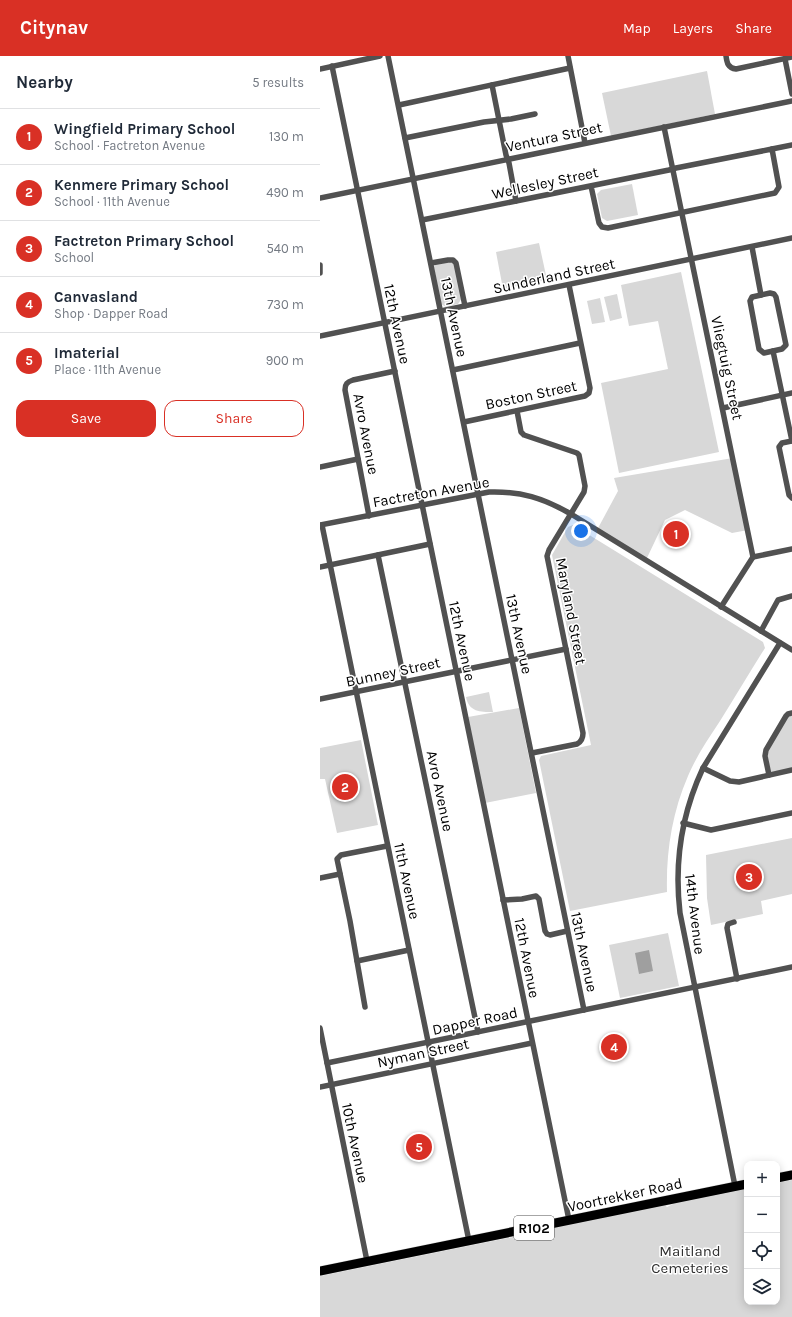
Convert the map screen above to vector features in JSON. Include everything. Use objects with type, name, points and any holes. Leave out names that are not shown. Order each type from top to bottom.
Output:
[{"type":"main road","points":[[780,1177],[792,1175]]},
{"type":"main road","name":"Voortrekker Road","points":[[320,1271],[744,1184]]},
{"type":"street","points":[[320,69],[380,56]]},
{"type":"street","name":"13th Avenue","points":[[388,56],[584,1010]]},
{"type":"street","points":[[568,56],[585,143]]},
{"type":"street","points":[[726,56],[728,65],[733,69],[792,57]]},
{"type":"street","points":[[785,59],[792,94]]},
{"type":"street","name":"12th Avenue","points":[[332,66],[423,505],[527,1022],[569,1220]]},
{"type":"street","points":[[398,105],[570,68]]},
{"type":"street","points":[[492,85],[498,120],[508,159],[516,201]]},
{"type":"street","name":"Ventura Street","points":[[320,198],[792,101]]},
{"type":"street","points":[[405,138],[535,114]]},
{"type":"street","name":"Vliegtuig Street","points":[[664,127],[753,557]]},
{"type":"street","name":"Wellesley Street","points":[[422,220],[792,145]]},
{"type":"street","points":[[591,186],[599,223],[602,227],[608,228],[775,193],[778,190],[779,184],[772,149]]},
{"type":"street","name":"Sunderland Street","points":[[320,336],[692,260],[792,238]]},
{"type":"street","points":[[752,247],[761,295]]},
{"type":"street","name":"13th Avenue","points":[[430,263],[448,260],[453,260],[456,263],[465,306]]},
{"type":"street","points":[[320,265],[320,273]]},
{"type":"street","name":"Boston Street","points":[[464,422],[585,396],[589,393],[590,388],[569,285]]},
{"type":"street","points":[[771,293],[776,297],[786,344],[783,349],[764,352],[759,349],[750,301],[752,297],[761,295],[771,293]]},
{"type":"street","points":[[453,370],[580,343]]},
{"type":"street","points":[[773,351],[792,441],[782,443],[779,447],[789,494],[792,498]]},
{"type":"street","name":"Avro Avenue","points":[[370,516],[344,390],[347,382],[395,371]]},
{"type":"street","points":[[723,408],[792,394]]},
{"type":"street","name":"Maryland Street","points":[[517,411],[521,432],[524,435],[574,451],[579,455],[585,489],[549,550],[547,556],[583,738],[581,742],[577,744],[532,753]]},
{"type":"street","points":[[320,467],[358,459]]},
{"type":"street","name":"Factreton Avenue","points":[[321,525],[478,494],[497,492],[525,494],[543,499],[571,514],[792,650]]},
{"type":"street","name":"11th Avenue","points":[[321,525],[469,1241]]},
{"type":"street","points":[[320,567],[430,544]]},
{"type":"street","points":[[721,607],[753,557],[792,549]]},
{"type":"street","name":"Avro Avenue","points":[[378,555],[478,1032]]},
{"type":"street","points":[[761,631],[778,600],[792,596]]},
{"type":"street","name":"14th Avenue","points":[[735,1186],[683,929],[678,892],[678,858],[683,823],[694,787],[703,768],[780,643]]},
{"type":"street","name":"Bunney Street","points":[[320,700],[566,649]]},
{"type":"street","points":[[769,775],[765,753],[766,750],[786,716],[792,713]]},
{"type":"street","points":[[703,768],[730,781],[739,782],[792,770]]},
{"type":"street","points":[[683,823],[711,830],[792,813]]},
{"type":"street","points":[[365,1007],[337,860],[339,855],[387,846]]},
{"type":"street","points":[[320,878],[340,874]]},
{"type":"street","points":[[503,900],[522,899],[536,896],[539,899],[545,931],[547,934],[550,935],[568,931]]},
{"type":"street","points":[[734,922],[728,924],[727,928],[738,979]]},
{"type":"street","points":[[357,961],[409,950]]},
{"type":"street","name":"Dapper Road","points":[[327,1063],[792,967]]},
{"type":"street","name":"10th Avenue","points":[[320,1028],[367,1262]]},
{"type":"street","name":"Nyman Street","points":[[320,1087],[532,1043]]},
{"type":"green space","points":[[707,71],[715,114],[611,136],[602,93]]},
{"type":"green space","points":[[632,184],[638,215],[607,221],[602,218],[597,194],[601,190]]},
{"type":"green space","points":[[539,243],[547,280],[503,289],[496,252]]},
{"type":"green space","points":[[451,262],[454,264],[462,298],[458,304],[446,307],[441,304],[434,267],[435,264]]},
{"type":"green space","points":[[681,272],[719,452],[619,473],[601,383],[668,369],[658,321],[629,326],[621,285]]},
{"type":"green space","points":[[617,294],[622,318],[610,321],[604,297]]},
{"type":"green space","points":[[600,298],[605,322],[592,324],[587,301]]},
{"type":"green space","points":[[733,458],[748,530],[732,533],[685,510],[665,520],[646,560],[597,530],[618,491],[614,478]]},
{"type":"green space","points":[[573,525],[763,642],[765,648],[702,748],[682,790],[671,833],[667,892],[570,911],[539,760],[541,756],[591,745],[552,555],[568,527]]},
{"type":"green space","points":[[489,692],[493,712],[476,710],[467,702],[466,697]]},
{"type":"green space","points":[[519,708],[536,793],[485,803],[468,717]]},
{"type":"green space","points":[[792,715],[792,769],[772,772],[770,771],[767,751],[788,717]]},
{"type":"green space","points":[[361,740],[378,825],[337,833],[325,779],[320,779],[320,748]]},
{"type":"green space","points":[[792,838],[792,894],[761,901],[763,914],[711,925],[707,898],[706,855]]},
{"type":"green space","points":[[668,933],[679,986],[620,998],[609,945]]},
{"type":"green space","name":"Maitland Cemeteries","points":[[792,1180],[792,1317],[320,1317],[320,1276],[518,1236],[525,1239],[537,1237],[543,1230],[665,1205],[667,1207],[675,1203],[744,1190],[744,1305],[780,1305],[780,1182]]},
{"type":"shaded area","points":[[649,950],[653,971],[639,974],[635,953]]},
{"type":"place","name":"Wingfield Primary School","points":[[676,534]]},
{"type":"place","name":"Kenmere Primary School","points":[[345,787]]},
{"type":"place","name":"Factreton Primary School","points":[[749,877]]},
{"type":"place","name":"Canvasland","points":[[614,1047]]},
{"type":"place","name":"Imaterial","points":[[419,1147]]}]
